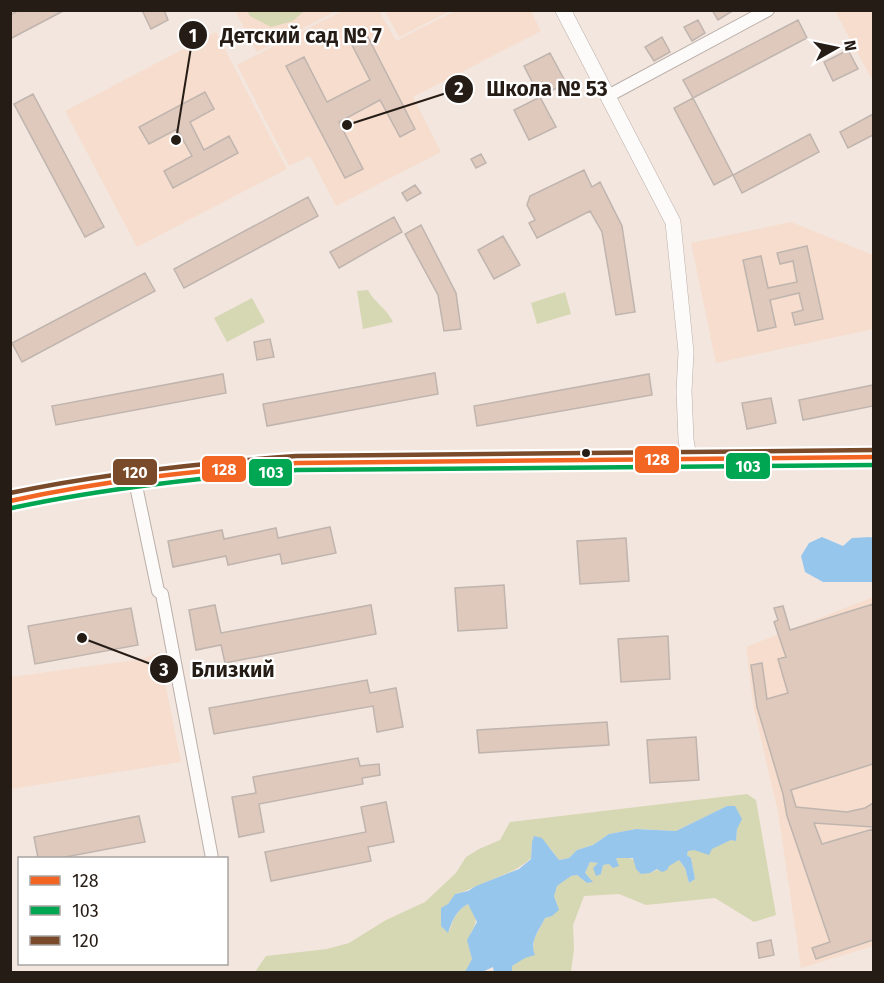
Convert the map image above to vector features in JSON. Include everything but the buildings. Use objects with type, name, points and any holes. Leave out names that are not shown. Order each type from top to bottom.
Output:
[{"type":"street","points":[[563,10],[674,222],[686,352],[685,401],[689,457]]},
{"type":"street","points":[[608,96],[768,10]]},
{"type":"street","points":[[10,501],[51,492],[205,470],[297,462],[873,457]]},
{"type":"street","points":[[135,481],[158,591],[162,594],[212,857]]},
{"type":"shaded area","points":[[235,11],[336,11],[257,52]]},
{"type":"shaded area","points":[[342,11],[379,11],[396,41],[455,11],[531,11],[541,31],[413,97],[441,152],[336,206],[310,156],[289,166],[237,65]]},
{"type":"shaded area","points":[[385,11],[450,11],[399,37]]},
{"type":"shaded area","points":[[835,11],[873,11],[873,77],[871,78]]},
{"type":"shaded area","points":[[216,32],[287,169],[137,247],[65,111]]},
{"type":"shaded area","points":[[791,222],[873,255],[873,329],[716,363],[691,243]]},
{"type":"shaded area","points":[[873,597],[873,946],[801,968],[778,812],[754,709],[746,647]]},
{"type":"shaded area","points":[[159,652],[181,762],[11,789],[11,677],[142,659]]},
{"type":"green space","points":[[247,11],[304,11],[293,21],[271,27],[250,16]]},
{"type":"green space","points":[[368,290],[393,322],[363,329],[357,291]]},
{"type":"green space","points":[[565,292],[571,314],[537,324],[531,303]]},
{"type":"green space","points":[[252,298],[265,322],[227,342],[214,318]]},
{"type":"green space","points":[[747,794],[756,800],[776,915],[754,922],[715,898],[646,905],[619,894],[584,896],[573,925],[574,949],[571,972],[512,972],[512,966],[533,950],[534,939],[545,918],[552,916],[557,904],[554,896],[556,886],[571,876],[577,875],[587,883],[592,882],[585,873],[590,862],[598,863],[601,874],[603,865],[618,866],[616,858],[635,861],[650,873],[679,860],[685,868],[689,883],[695,879],[691,858],[687,855],[688,850],[711,849],[736,840],[737,829],[727,806],[676,831],[636,829],[609,834],[593,845],[577,850],[569,858],[559,860],[550,848],[532,842],[531,858],[525,863],[505,874],[455,894],[448,904],[449,932],[458,912],[468,904],[476,922],[468,940],[472,959],[466,972],[255,972],[266,956],[327,949],[349,943],[386,920],[425,902],[456,873],[466,857],[500,840],[510,822]]},
{"type":"water","points":[[822,537],[843,546],[852,538],[871,537],[873,539],[873,582],[823,582],[805,572],[801,556],[809,543]]},
{"type":"water","points":[[727,806],[735,806],[742,819],[737,829],[736,841],[731,840],[712,849],[709,855],[694,850],[688,851],[687,855],[691,858],[695,879],[689,883],[685,868],[679,860],[662,872],[657,869],[641,874],[636,869],[633,858],[616,858],[619,866],[613,868],[609,864],[603,865],[601,874],[596,876],[593,868],[598,863],[590,862],[585,873],[593,882],[587,883],[577,875],[571,876],[557,886],[554,896],[559,910],[545,918],[534,941],[535,955],[512,966],[512,972],[494,972],[493,967],[482,972],[465,972],[472,959],[467,940],[477,922],[468,904],[457,913],[448,933],[441,926],[441,908],[448,904],[455,894],[468,891],[519,869],[531,859],[534,836],[542,838],[559,860],[569,858],[577,850],[593,845],[609,834],[636,829],[676,831]]},
{"type":"transit line","name":"120","points":[[10,493],[153,470],[296,456],[874,450]]},
{"type":"transit line","name":"128","points":[[10,501],[81,487],[153,477],[297,463],[874,457]]},
{"type":"transit line","name":"103","points":[[12,508],[154,485],[297,470],[874,465]]},
{"type":"place","name":"Школа № 53","points":[[347,125]]},
{"type":"place","name":"Детский сад № 7","points":[[176,140]]},
{"type":"place","name":"Близкий","points":[[82,638]]}]
